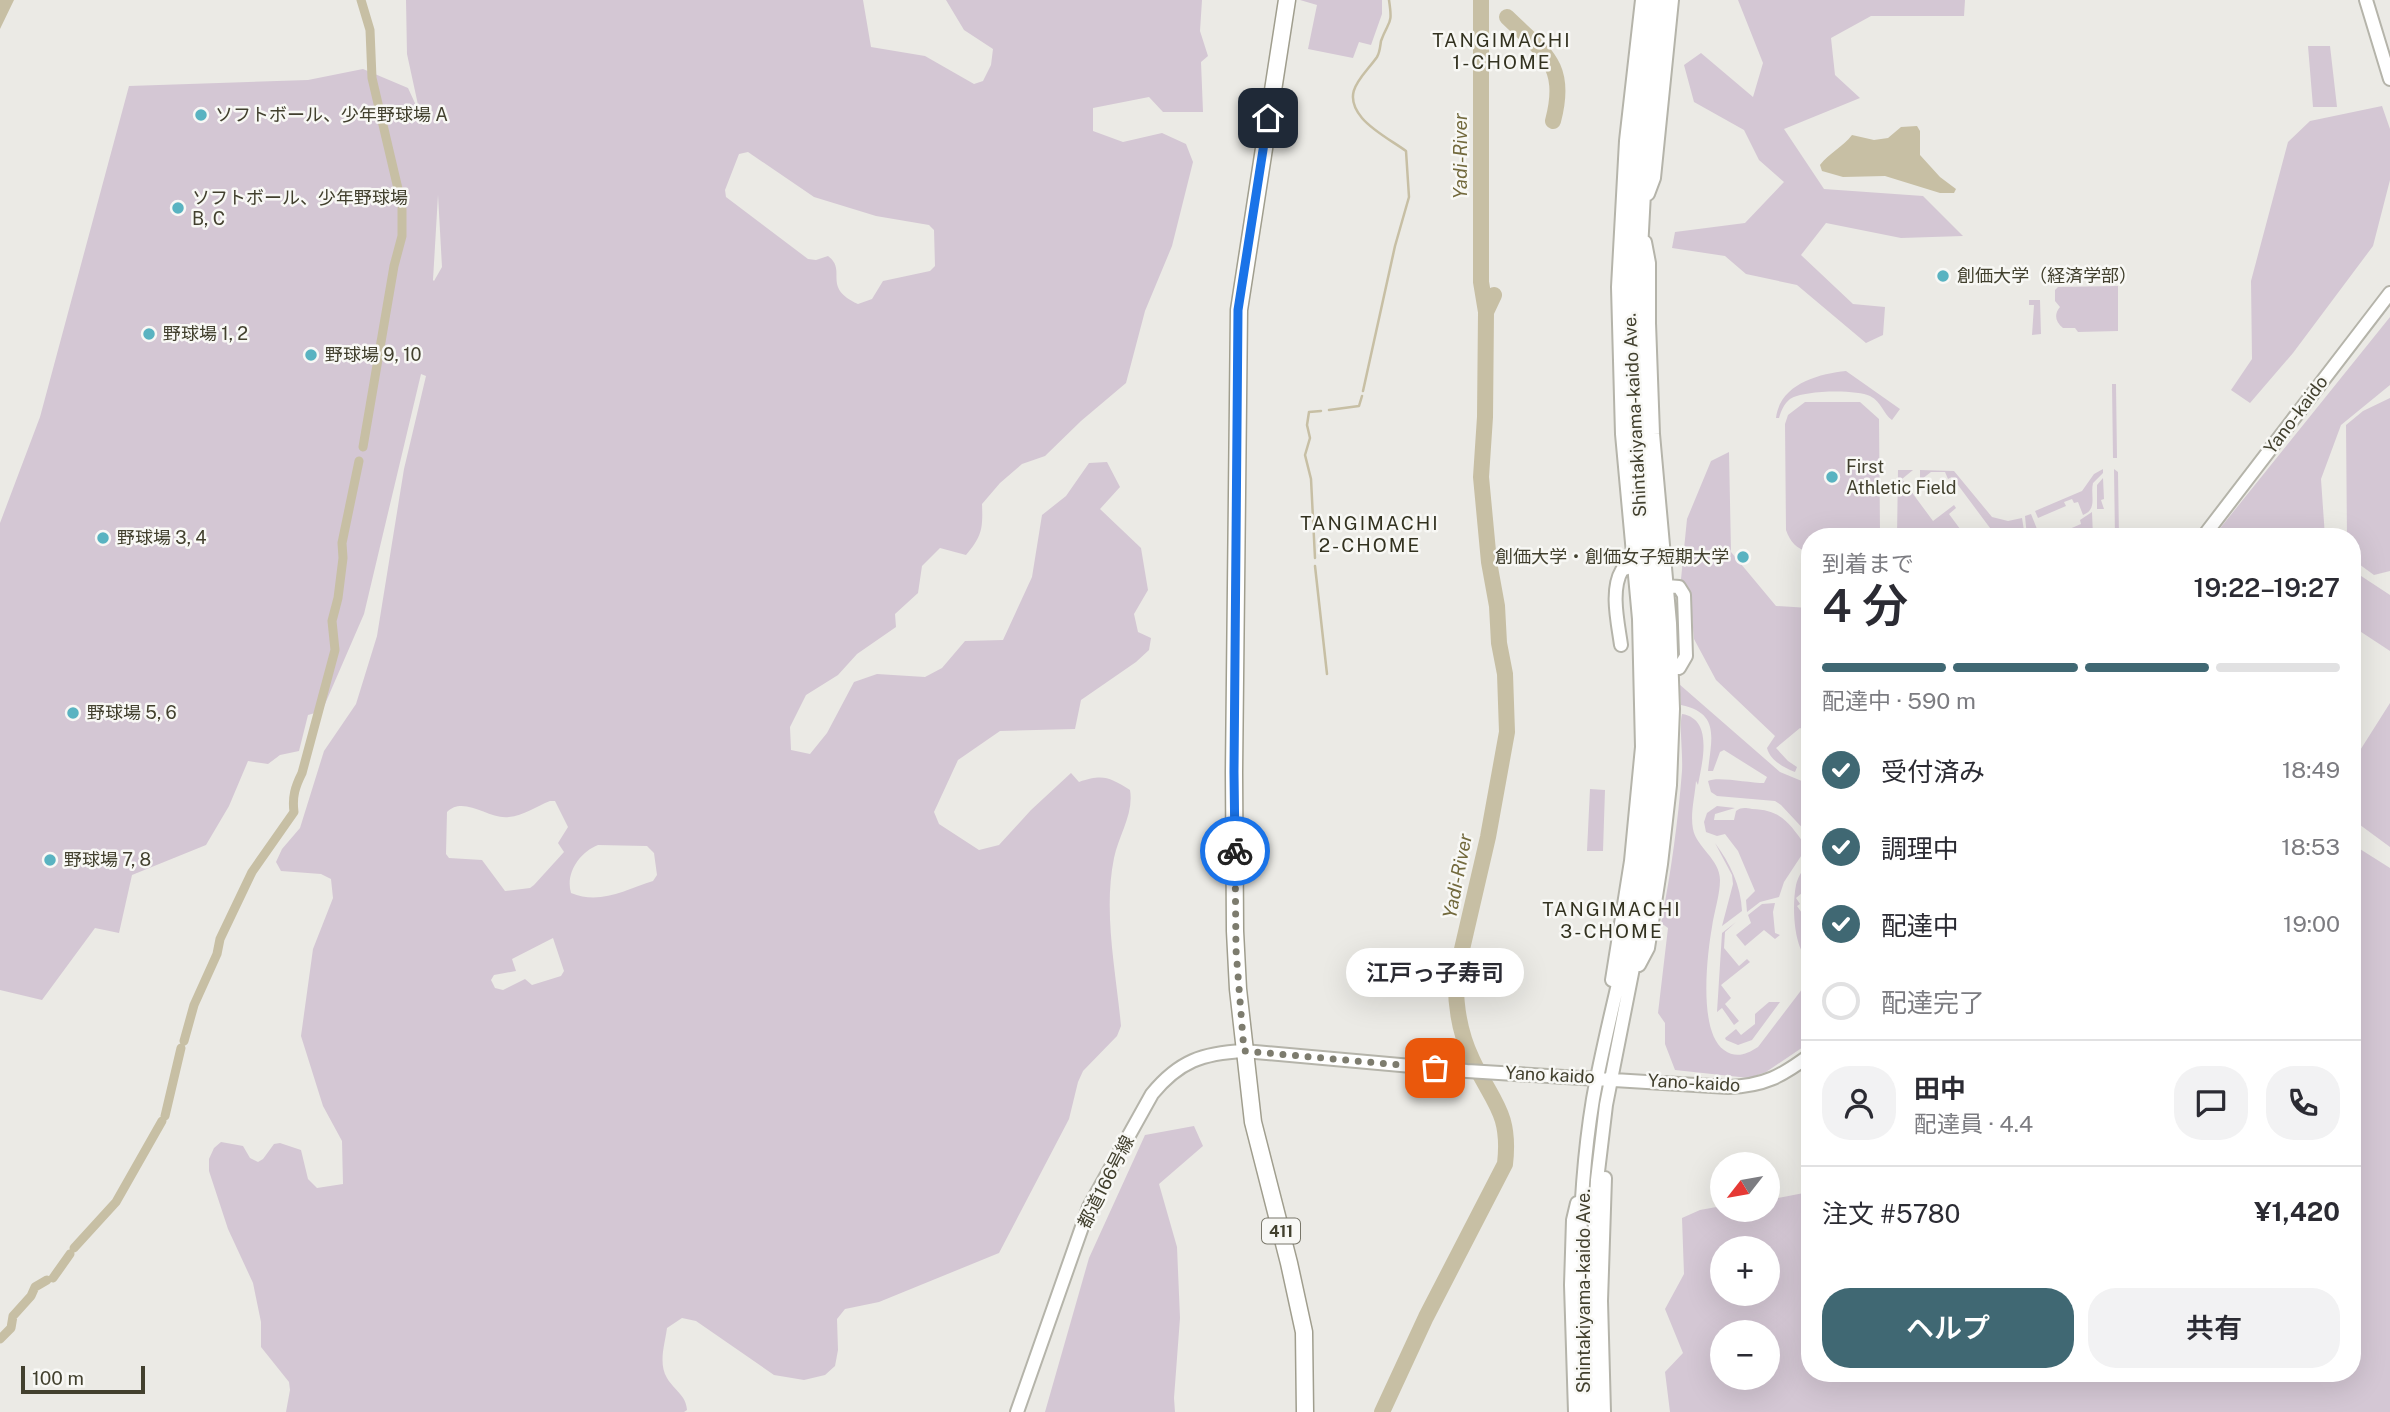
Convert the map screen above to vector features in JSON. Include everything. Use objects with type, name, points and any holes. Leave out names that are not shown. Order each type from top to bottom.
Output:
[{"type":"highway","name":"411","points":[[1287,0],[1238,310],[1234,772],[1236,931],[1244,1051],[1253,1122],[1304,1332],[1305,1412]]},
{"type":"main road","points":[[1608,1026],[1614,962],[1631,861],[1642,747],[1642,676],[1635,565],[1622,434],[1618,287],[1626,141],[1642,0]]},
{"type":"main road","points":[[1651,0],[1652,43]]},
{"type":"main road","points":[[1652,43],[1662,0]]},
{"type":"main road","points":[[1643,202],[1654,178],[1672,0]]},
{"type":"main road","points":[[2366,0],[2390,79]]},
{"type":"main road","name":"Shintakiyama-kaido Ave.","points":[[1595,1412],[1592,1265],[1597,1180],[1611,1078],[1633,975],[1656,827],[1663,710],[1657,581],[1643,432],[1639,316],[1652,43]]},
{"type":"main road","name":"Shintakiyama-kaido Ave.","points":[[1585,1412],[1580,1277],[1582,1191],[1597,1078],[1636,895],[1650,774],[1651,662],[1645,566],[1634,470],[1629,344],[1638,117],[1652,43]]},
{"type":"main road","points":[[1633,975],[1648,948],[1666,825],[1673,709],[1667,586],[1653,434],[1649,263],[1642,225]]},
{"type":"main road","name":"Yano-kaido","points":[[2210,528],[2390,293]]},
{"type":"main road","points":[[1621,645],[1617,580],[1622,570],[1635,565]]},
{"type":"main road","points":[[1667,586],[1679,587],[1684,595],[1686,656],[1679,668]]},
{"type":"main road","name":"Yano kaido","points":[[1244,1051],[1489,1072],[1611,1078]]},
{"type":"main road","name":"都道166号線","points":[[1017,1412],[1089,1206],[1152,1094],[1166,1078],[1196,1058],[1244,1051]]},
{"type":"main road","name":"Yano-kaido","points":[[1611,1078],[1712,1087],[1743,1087],[1776,1078],[1801,1061]]},
{"type":"main road","points":[[1603,1132],[1605,1179],[1601,1301],[1604,1412]]},
{"type":"main road","points":[[1575,1412],[1571,1305],[1572,1230],[1574,1211],[1582,1191]]},
{"type":"shaded area","points":[[0,0],[14,0],[0,29]]},
{"type":"shaded area","points":[[406,0],[863,0],[871,47],[925,56],[974,84],[983,81],[991,65],[993,49],[964,30],[946,0],[1202,0],[1200,31],[1208,56],[1201,62],[1203,112],[1163,112],[1149,97],[1093,108],[1093,131],[1123,142],[1162,133],[1186,144],[1193,162],[1172,246],[1145,311],[1126,383],[1045,456],[1022,464],[1000,483],[982,504],[980,532],[966,555],[940,548],[922,566],[918,593],[895,614],[896,627],[857,654],[838,675],[806,695],[790,727],[791,750],[810,754],[827,733],[854,682],[877,674],[925,677],[942,668],[965,641],[1003,640],[1032,577],[1042,515],[1066,496],[1089,463],[1107,462],[1120,487],[1100,509],[1141,548],[1148,590],[1134,614],[1138,632],[1151,638],[1149,650],[1081,700],[1075,729],[1000,731],[958,760],[934,812],[939,824],[979,850],[999,845],[1031,810],[1071,773],[1079,782],[1106,778],[1130,790],[1128,816],[1114,858],[1110,899],[1121,1026],[1117,1036],[1083,1071],[1069,1119],[999,1253],[879,1302],[845,1309],[837,1319],[838,1350],[835,1366],[825,1375],[804,1380],[774,1375],[696,1321],[682,1318],[667,1328],[663,1360],[667,1378],[684,1400],[687,1410],[684,1412],[286,1412],[289,1382],[261,1347],[261,1322],[253,1283],[228,1229],[209,1171],[209,1159],[214,1148],[221,1142],[243,1146],[250,1158],[258,1162],[274,1144],[280,1143],[301,1150],[308,1179],[317,1188],[343,1184],[342,1141],[323,1106],[301,1036],[313,949],[333,898],[331,879],[321,874],[281,871],[276,862],[282,849],[300,828],[324,751],[356,704],[377,636],[404,469],[426,376],[421,374],[364,614],[322,711],[308,715],[299,751],[280,755],[268,764],[248,761],[229,806],[206,845],[132,875],[119,933],[95,928],[42,1000],[0,990],[0,523],[40,417],[129,86],[308,80],[363,69],[408,88],[420,114],[407,54]],"holes":[[[748,152],[814,197],[876,216],[929,225],[934,230],[935,266],[930,271],[883,281],[872,299],[858,304],[847,298],[838,285],[834,262],[828,256],[816,260],[808,259],[726,197],[725,190],[739,154]],[[438,195],[442,267],[433,280]],[[555,801],[568,827],[558,843],[564,852],[530,888],[505,891],[482,860],[449,858],[446,854],[447,812],[454,807],[469,807],[501,817],[525,813]],[[598,845],[647,846],[654,853],[657,875],[653,881],[612,895],[592,897],[571,893],[572,871],[585,853]],[[553,938],[564,971],[561,976],[532,985],[525,979],[503,990],[495,988],[491,980],[494,975],[516,971],[512,959]]]},
{"type":"shaded area","points":[[1300,0],[1382,0],[1382,14],[1371,45],[1359,42],[1353,58],[1308,49],[1317,5]]},
{"type":"shaded area","points":[[1738,0],[1965,0],[1964,16],[1871,16],[1831,38],[1835,75],[1860,98],[1784,129],[1824,189],[1923,196],[1963,236],[1901,238],[1826,223],[1801,255],[1853,304],[1885,307],[1883,335],[1866,343],[1797,285],[1746,274],[1725,256],[1672,248],[1675,232],[1745,223],[1784,182],[1759,160],[1744,130],[1694,102],[1684,65],[1701,53],[1753,97],[1763,63]]},
{"type":"shaded area","points":[[2308,46],[2330,46],[2337,107],[2313,107]]},
{"type":"shaded area","points":[[2382,106],[2390,129],[2390,180],[2373,246],[2293,353],[2250,403],[2231,390],[2252,359],[2251,281],[2288,142],[2310,121]]},
{"type":"shaded area","points":[[1917,126],[1920,131],[1920,155],[1940,177],[1956,189],[1954,193],[1940,193],[1885,176],[1843,177],[1822,171],[1820,165],[1852,135],[1874,140],[1888,138],[1901,127]]},
{"type":"shaded area","points":[[2118,286],[2118,331],[2078,332],[2075,328],[2063,328],[2058,323],[2056,315],[2060,307],[2055,301],[2055,290],[2058,287]]},
{"type":"shaded area","points":[[2029,300],[2040,300],[2041,334],[2032,335],[2034,305],[2029,305]]},
{"type":"shaded area","points":[[2390,317],[2390,385],[2341,425],[2321,479],[2324,528],[2220,528]]},
{"type":"shaded area","points":[[1846,371],[1900,409],[1892,420],[1870,396],[1842,392],[1817,392],[1797,396],[1788,401],[1779,418],[1776,418],[1779,406],[1793,389],[1813,378]]},
{"type":"shaded area","points":[[2112,384],[2116,384],[2117,458],[2113,458]]},
{"type":"shaded area","points":[[2390,398],[2390,571],[2374,575],[2361,566],[2361,528],[2347,528],[2346,425],[2363,411]]},
{"type":"shaded area","name":"First Athletic Field","points":[[1805,402],[1860,402],[1879,419],[1880,528],[1801,528],[1801,549],[1794,544],[1786,530],[1785,424],[1788,415]]},
{"type":"shaded area","points":[[1729,452],[1731,552],[1776,606],[1801,608],[1801,728],[1776,748],[1797,767],[1795,772],[1771,756],[1767,748],[1775,736],[1716,680],[1694,639],[1690,594],[1681,579],[1687,519],[1711,461]]},
{"type":"shaded area","points":[[2103,469],[2103,473],[2093,483],[2092,506],[2088,512],[2083,515],[2078,502],[2074,503],[2072,499],[2064,502],[2066,506],[2038,518],[2035,511],[2082,491],[2094,474]]},
{"type":"shaded area","points":[[2114,469],[2118,472],[2119,528],[2115,528]]},
{"type":"shaded area","points":[[1898,470],[1913,470],[1902,479],[1933,521],[1954,505],[1956,508],[1949,514],[1959,528],[1897,528]]},
{"type":"shaded area","points":[[1920,470],[1954,471],[1992,517],[2008,521],[2022,518],[2024,528],[1990,528],[1952,477],[1948,479],[1945,472],[1931,472],[1922,479],[1925,484],[1923,485]]},
{"type":"shaded area","points":[[2103,478],[2104,499],[2101,500],[2104,509],[2097,509],[2097,485]]},
{"type":"shaded area","points":[[2092,512],[2093,528],[2072,528],[2081,524],[2080,520]]},
{"type":"shaded area","points":[[2031,514],[2037,528],[2026,528],[2025,516]]},
{"type":"shaded area","points":[[2361,576],[2390,595],[2390,651],[2361,632]]},
{"type":"shaded area","points":[[1679,684],[1780,772],[1801,781],[1801,826],[1775,801],[1717,796],[1711,792],[1708,781],[1726,779],[1764,783],[1767,777],[1724,750],[1720,752],[1713,771],[1708,771],[1711,729],[1708,721],[1703,714],[1681,705]]},
{"type":"shaded area","points":[[2390,703],[2390,847],[2361,826],[2361,749]]},
{"type":"shaded area","points":[[1682,714],[1699,724],[1702,733],[1703,754],[1698,785],[1696,781],[1692,823],[1698,842],[1712,859],[1720,880],[1710,940],[1706,992],[1710,1027],[1716,1041],[1724,1050],[1737,1055],[1758,1047],[1801,991],[1801,1048],[1766,1072],[1749,1078],[1675,1070],[1665,1044],[1665,1023],[1658,1013],[1668,928],[1661,923],[1674,847],[1682,771]]},
{"type":"shaded area","points":[[1590,789],[1605,790],[1603,851],[1587,851]]},
{"type":"shaded area","points":[[1717,806],[1735,808],[1715,814],[1714,820],[1734,820],[1736,811],[1740,809],[1762,810],[1778,815],[1789,824],[1801,840],[1801,856],[1784,882],[1779,897],[1760,902],[1747,912],[1746,900],[1755,891],[1738,851],[1725,834],[1717,836],[1706,832],[1704,822],[1707,813]]},
{"type":"shaded area","points":[[1715,843],[1734,875],[1742,911],[1722,926],[1733,884],[1732,875]]},
{"type":"shaded area","points":[[2361,850],[2390,868],[2390,1412],[1670,1412],[1665,1372],[1683,1353],[1665,1309],[1684,1274],[1682,1218],[1710,1208],[1710,1222],[1780,1222],[1780,1198],[1801,1194],[1801,1382],[2361,1382]]},
{"type":"shaded area","points":[[1801,872],[1801,894],[1796,898],[1801,912],[1801,948],[1795,925],[1794,903]]},
{"type":"shaded area","points":[[1775,903],[1775,933],[1780,935],[1775,939],[1764,930],[1745,946],[1736,935],[1751,923],[1748,915],[1762,904]]},
{"type":"shaded area","points":[[1736,922],[1725,932],[1724,948],[1739,966],[1747,959],[1750,962],[1721,985],[1731,998],[1725,1004],[1739,1021],[1734,1025],[1722,1008],[1717,1012],[1722,933]]},
{"type":"shaded area","points":[[1769,1002],[1780,1002],[1752,1040],[1738,1045],[1726,1040],[1736,1029],[1741,1035],[1755,1024],[1755,1014]]},
{"type":"shaded area","points":[[1194,1126],[1203,1146],[1159,1184],[1177,1247],[1180,1318],[1175,1412],[1045,1412],[1089,1258],[1145,1135]]},
{"type":"waterway","points":[[361,0],[370,30],[372,78],[399,193]]},
{"type":"waterway","points":[[1363,391],[1395,246],[1409,197],[1406,151],[1366,123],[1353,100],[1356,85],[1379,53],[1391,14],[1389,0]]},
{"type":"waterway","name":"Yadi-River","points":[[1481,0],[1481,282],[1486,312]]},
{"type":"waterway","name":"Yadi-River","points":[[1507,17],[1542,51],[1555,73],[1557,102],[1553,121]]},
{"type":"waterway","points":[[363,447],[394,266],[402,236],[402,209]]},
{"type":"waterway","name":"Yadi-River","points":[[1382,1412],[1426,1317],[1505,1164],[1506,1146],[1502,1119],[1464,1039],[1457,1007],[1456,986],[1456,975],[1488,837],[1507,732],[1505,674],[1489,562],[1481,477],[1485,417],[1486,312],[1494,295]]},
{"type":"waterway","points":[[1329,410],[1359,406],[1362,396]]},
{"type":"waterway","points":[[1315,558],[1311,479],[1305,455],[1310,438],[1307,425],[1309,412],[1321,411]]},
{"type":"waterway","points":[[184,1041],[194,1005],[217,954],[220,939],[252,872],[294,812],[295,792],[335,650],[332,621],[338,598],[342,543],[359,461]]},
{"type":"waterway","points":[[1315,566],[1327,674]]},
{"type":"waterway","points":[[165,1116],[181,1048]]},
{"type":"waterway","points":[[74,1248],[116,1202],[162,1121]]},
{"type":"waterway","points":[[53,1278],[70,1254]]},
{"type":"waterway","points":[[0,1339],[11,1328],[13,1316],[31,1296],[35,1287],[47,1280]]},
{"type":"way so far","points":[[1235,851],[1236,950],[1244,1051],[1435,1068]]},
{"type":"place","name":"ソフトボール、少年野球場 A","points":[[201,115]]},
{"type":"place","name":"ソフトボール、少年野球場 B, C","points":[[178,208]]},
{"type":"place","name":"創価大学（経済学部）","points":[[1943,276]]},
{"type":"place","name":"野球場 1, 2","points":[[149,334]]},
{"type":"place","name":"野球場 9, 10","points":[[311,355]]},
{"type":"place","name":"First Athletic Field","points":[[1832,477]]},
{"type":"place","name":"野球場 3, 4","points":[[103,538]]},
{"type":"place","name":"創価大学・創価女子短期大学","points":[[1743,557]]},
{"type":"place","name":"野球場 5, 6","points":[[73,713]]},
{"type":"place","name":"野球場 7, 8","points":[[50,860]]},
{"type":"place","name":"江戸っ子寿司","points":[[1435,1068]]},
{"type":"district","name":"TANGIMACHI 1-CHOME","points":[[1502,51]]},
{"type":"district","name":"TANGIMACHI 2-CHOME","points":[[1370,534]]},
{"type":"district","name":"TANGIMACHI 3-CHOME","points":[[1612,920]]},
{"type":"route","points":[[1235,851],[1238,310],[1268,118]]}]
